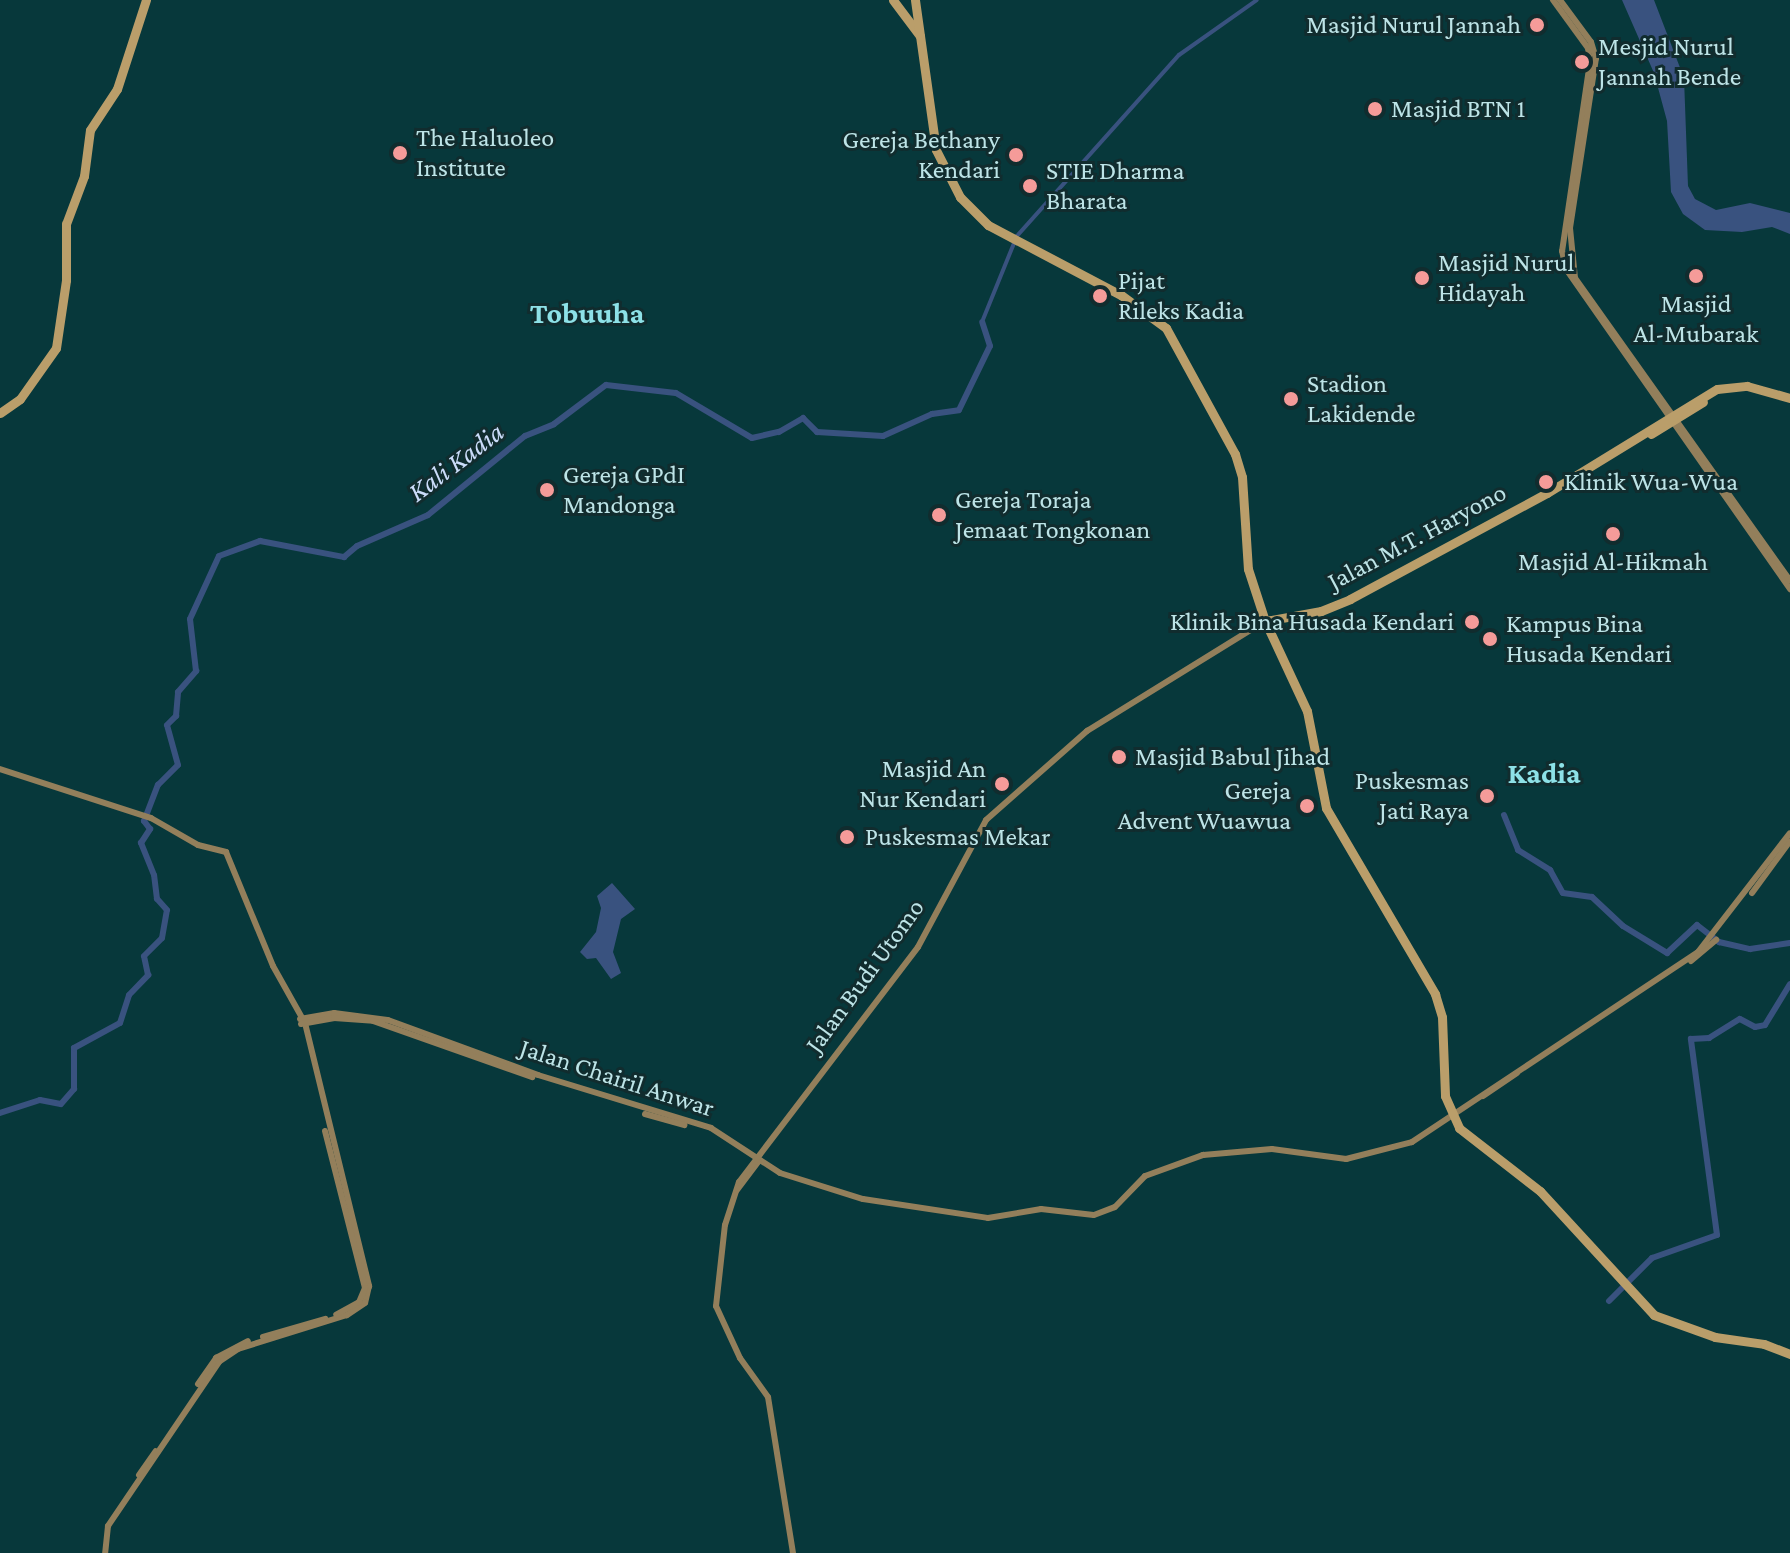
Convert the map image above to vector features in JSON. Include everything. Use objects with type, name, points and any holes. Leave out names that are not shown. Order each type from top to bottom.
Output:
[{"type":"highway","points":[[0,413],[20,399],[56,348],[66,280],[66,224],[84,176],[90,130],[117,89],[146,0]]},
{"type":"highway","points":[[893,0],[919,30]]},
{"type":"highway","points":[[915,0],[939,161],[968,208],[1010,238],[1121,295],[1174,336],[1240,467],[1244,547],[1267,623],[1307,703],[1326,808],[1412,945],[1441,1011],[1452,1113],[1478,1144],[1563,1207],[1627,1284],[1667,1317],[1707,1332],[1765,1340],[1790,1352]]},
{"type":"highway","name":"Jalan M.T. Haryono","points":[[1267,623],[1321,611],[1350,599],[1547,493],[1730,386],[1790,400]]},
{"type":"main road","points":[[1553,0],[1588,48],[1582,137],[1569,249],[1575,278],[1594,309],[1790,580]]},
{"type":"main road","points":[[1560,0],[1591,42],[1596,58],[1582,137]]},
{"type":"main road","points":[[1673,417],[1790,589]]},
{"type":"main road","name":"Jalan Budi Utomo","points":[[793,1553],[768,1397],[740,1358],[716,1306],[725,1225],[737,1190],[786,1117],[918,947],[991,815],[1087,731],[1267,623]]},
{"type":"main road","points":[[0,769],[147,817],[198,845],[226,852],[273,966],[302,1020],[365,1288],[355,1306],[311,1326],[239,1344],[216,1358],[103,1529],[103,1553]]},
{"type":"main road","points":[[1714,938],[1790,833]]},
{"type":"main road","points":[[1714,938],[1790,841]]},
{"type":"main road","name":"Jalan Chairil Anwar","points":[[302,1020],[334,1013],[376,1018],[486,1059],[710,1132],[755,1162],[840,1194],[978,1221],[1042,1212],[1092,1219],[1116,1210],[1144,1181],[1198,1158],[1265,1150],[1347,1160],[1382,1155],[1419,1139],[1452,1113],[1694,955],[1714,938]]},
{"type":"water","points":[[1622,0],[1654,0],[1684,78],[1688,186],[1695,199],[1716,210],[1750,203],[1790,213],[1790,234],[1772,227],[1742,232],[1705,230],[1683,214],[1671,192],[1667,121],[1654,73]]},
{"type":"water","points":[[612,883],[635,909],[621,919],[613,952],[621,973],[611,979],[596,958],[587,959],[580,952],[596,932],[601,908],[597,896]]},
{"type":"waterway","points":[[982,322],[1017,236],[1179,55],[1257,0]]},
{"type":"waterway","name":"Kali Kadia","points":[[0,1113],[40,1100],[61,1104],[74,1089],[74,1048],[120,1023],[129,995],[148,975],[144,956],[162,938],[167,910],[157,899],[154,875],[141,843],[150,829],[144,821],[158,785],[178,765],[167,725],[176,716],[178,692],[196,671],[190,619],[219,556],[260,541],[344,557],[357,546],[428,515],[525,436],[554,424],[606,385],[676,393],[752,438],[779,432],[803,418],[817,432],[883,436],[932,414],[959,410],[990,346],[982,322]]},
{"type":"waterway","points":[[1504,815],[1518,850],[1550,870],[1563,893],[1592,897],[1623,926],[1667,953],[1697,925],[1719,942],[1750,949],[1790,943]]},
{"type":"waterway","points":[[1609,1301],[1652,1258],[1717,1235],[1691,1039],[1709,1038],[1740,1019],[1755,1027],[1765,1025],[1790,984]]},
{"type":"place","name":"Masjid Nurul Jannah","points":[[1537,25]]},
{"type":"place","name":"Mesjid Nurul Jannah Bende","points":[[1582,62]]},
{"type":"place","name":"Masjid BTN 1","points":[[1375,109]]},
{"type":"place","name":"The Haluoleo Institute","points":[[400,153]]},
{"type":"place","name":"Gereja Bethany Kendari","points":[[1016,155]]},
{"type":"place","name":"STIE Dharma Bharata","points":[[1030,186]]},
{"type":"place","name":"Masjid Al-Mubarak","points":[[1696,276]]},
{"type":"place","name":"Masjid Nurul Hidayah","points":[[1422,278]]},
{"type":"place","name":"Pijat Rileks Kadia","points":[[1100,296]]},
{"type":"place","name":"Stadion Lakidende","points":[[1291,399]]},
{"type":"place","name":"Klinik Wua-Wua","points":[[1546,482]]},
{"type":"place","name":"Gereja GPdI Mandonga","points":[[547,490]]},
{"type":"place","name":"Gereja Toraja Jemaat Tongkonan","points":[[939,515]]},
{"type":"place","name":"Masjid Al-Hikmah","points":[[1613,534]]},
{"type":"place","name":"Klinik Bina Husada Kendari","points":[[1472,622]]},
{"type":"place","name":"Kampus Bina Husada Kendari","points":[[1490,639]]},
{"type":"place","name":"Masjid Babul Jihad","points":[[1119,757]]},
{"type":"place","name":"Masjid An Nur Kendari","points":[[1002,784]]},
{"type":"place","name":"Puskesmas Jati Raya","points":[[1487,796]]},
{"type":"place","name":"Gereja Advent Wuawua","points":[[1307,806]]},
{"type":"place","name":"Puskesmas Mekar","points":[[847,837]]},
{"type":"district","name":"Tobuuha","points":[[587,313]]},
{"type":"district","name":"Kadia","points":[[1544,773]]}]
